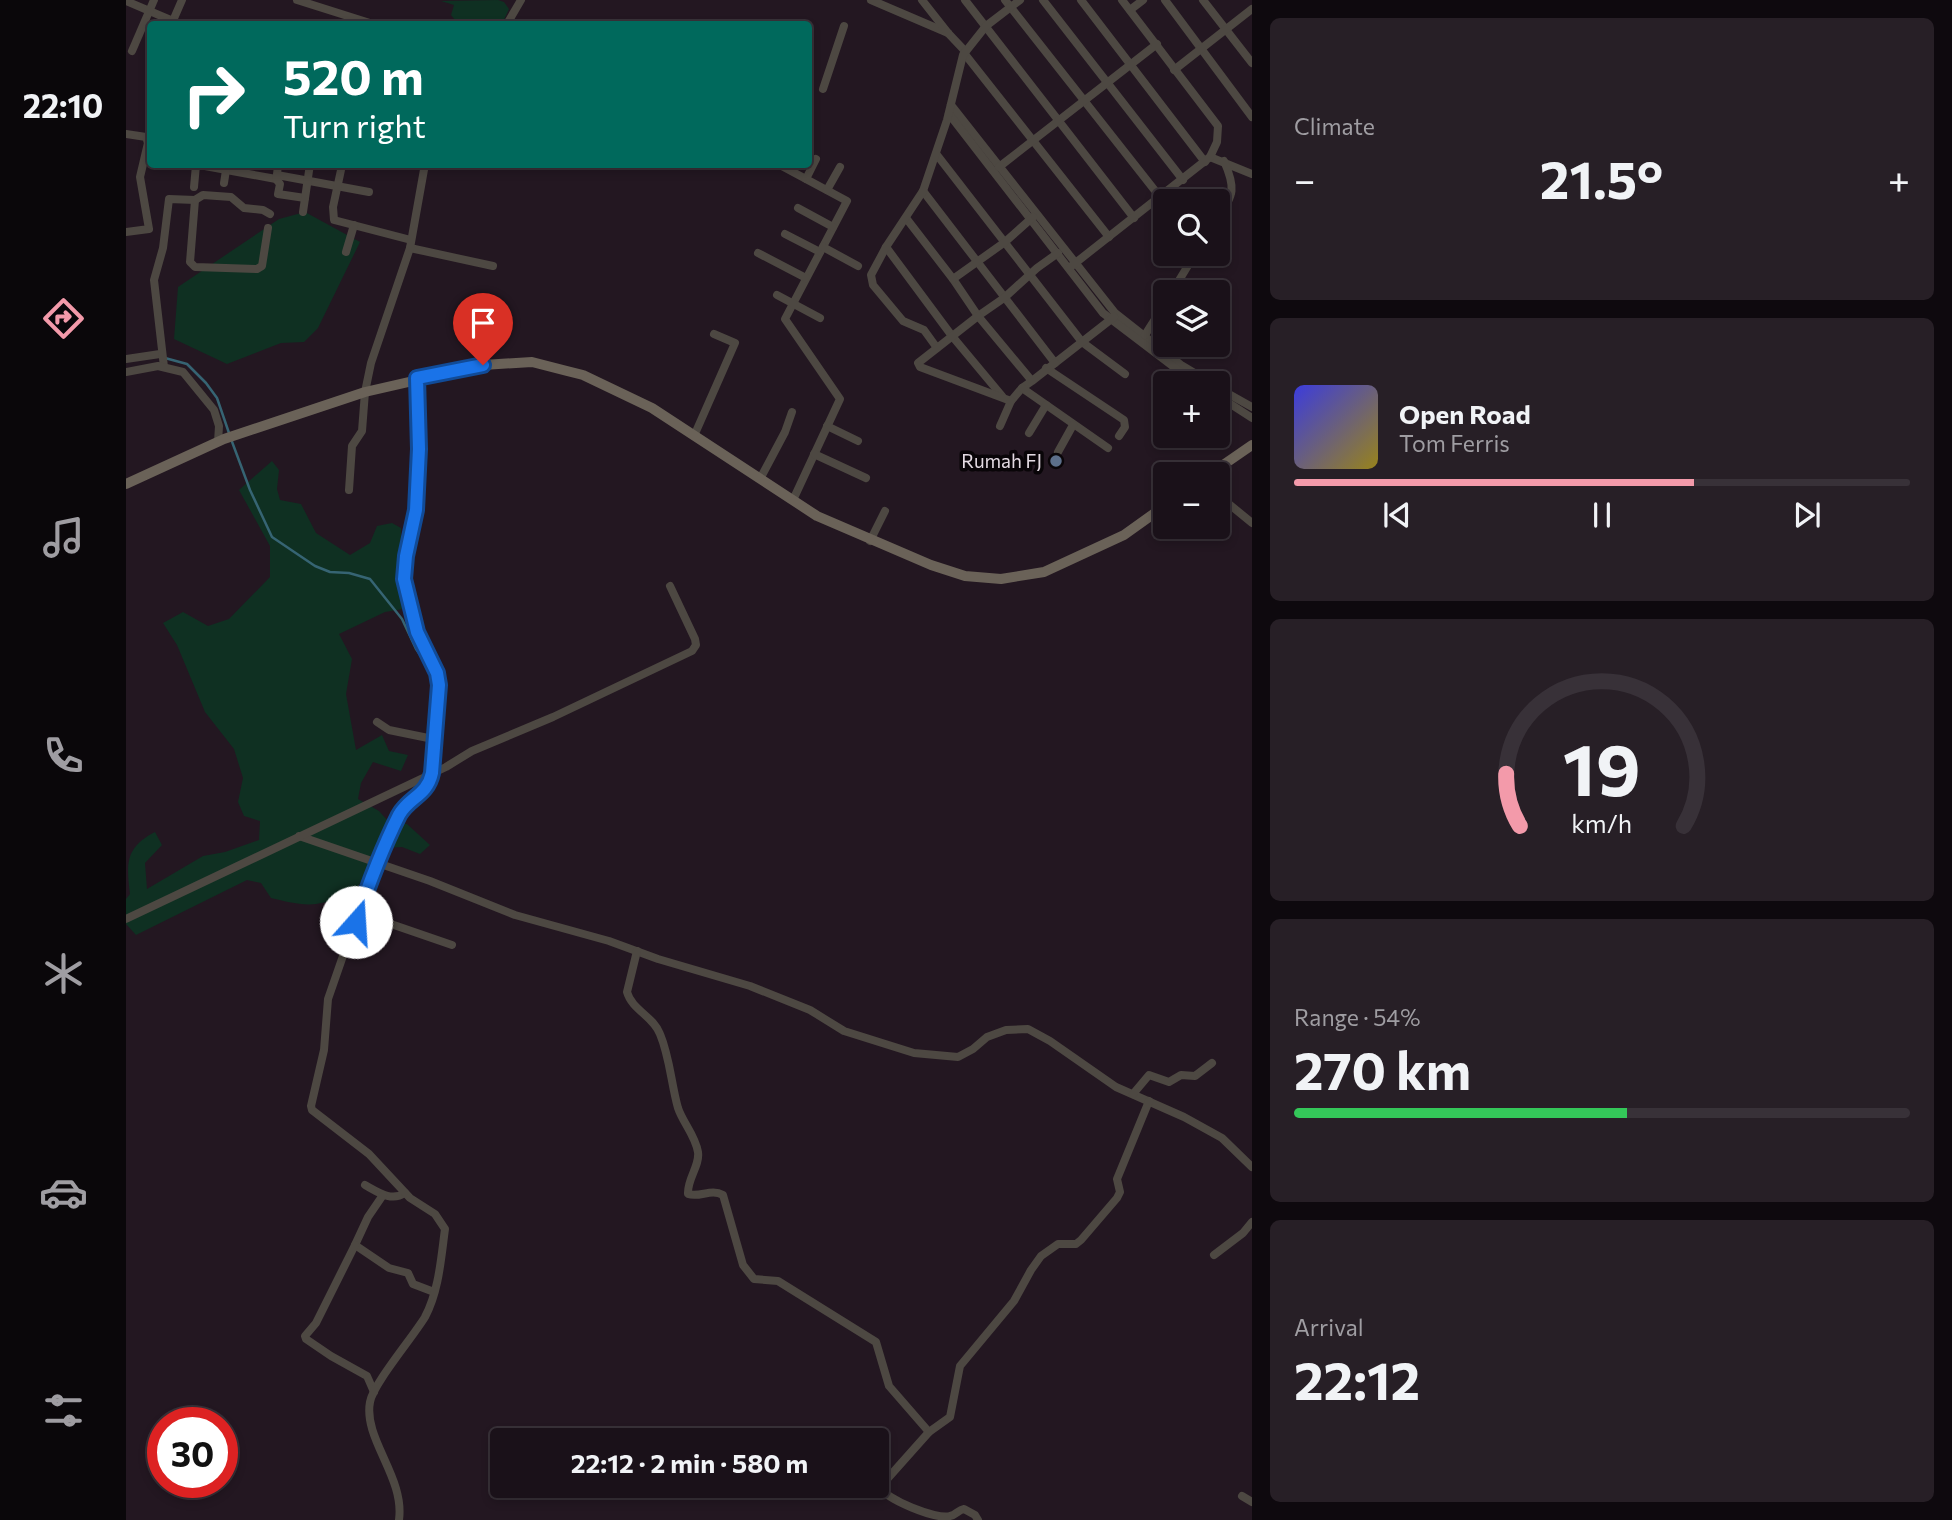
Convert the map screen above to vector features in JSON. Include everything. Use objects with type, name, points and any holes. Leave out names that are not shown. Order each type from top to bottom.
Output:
[{"type":"main road","points":[[126,484],[244,432],[365,392],[483,365],[532,362],[583,375],[652,408],[817,516],[870,541],[965,576],[1001,579],[1044,572],[1124,535],[1153,514]]},
{"type":"main road","points":[[1227,462],[1252,445]]},
{"type":"street","points":[[132,51],[154,0]]},
{"type":"street","points":[[173,21],[182,0]]},
{"type":"street","points":[[297,0],[364,21]]},
{"type":"street","points":[[509,21],[521,0]]},
{"type":"street","points":[[871,0],[948,33]]},
{"type":"street","points":[[922,0],[1109,237]]},
{"type":"street","points":[[965,0],[1134,218]]},
{"type":"street","points":[[937,348],[924,330],[903,321],[873,285],[872,275],[886,247],[923,191],[937,155],[965,52],[1008,4],[1020,0]]},
{"type":"street","points":[[1043,0],[1183,180]]},
{"type":"street","points":[[1081,0],[1208,160],[1224,161],[1252,174]]},
{"type":"street","points":[[1122,0],[1218,126],[1217,142],[1208,160],[1171,189]]},
{"type":"street","points":[[1130,10],[1143,0]]},
{"type":"street","points":[[1165,0],[1252,117]]},
{"type":"street","points":[[1203,0],[1252,63]]},
{"type":"street","points":[[1174,69],[1252,8],[1246,0]]},
{"type":"street","points":[[126,1],[168,21]]},
{"type":"street","points":[[1008,4],[1154,189]]},
{"type":"street","points":[[823,89],[844,26]]},
{"type":"street","points":[[997,168],[1157,44]]},
{"type":"street","points":[[951,104],[997,168],[1114,318],[1180,371]]},
{"type":"street","points":[[949,114],[997,168]]},
{"type":"street","points":[[126,134],[146,137],[147,140]]},
{"type":"street","points":[[147,147],[140,177],[149,229]]},
{"type":"street","points":[[937,155],[1082,342],[1125,374]]},
{"type":"street","points":[[812,167],[816,159]]},
{"type":"street","points":[[1224,161],[1233,188],[1230,200]]},
{"type":"street","points":[[827,190],[840,167]]},
{"type":"street","points":[[194,187],[195,168]]},
{"type":"street","points":[[214,168],[338,185],[369,192]]},
{"type":"street","points":[[277,168],[276,177],[280,184],[278,194],[306,198]]},
{"type":"street","points":[[303,212],[310,168]]},
{"type":"street","points":[[349,490],[352,446],[362,431],[365,392],[371,363],[410,244],[424,168]]},
{"type":"street","points":[[786,168],[847,201],[785,319],[840,399],[793,500]]},
{"type":"street","points":[[806,179],[812,168]]},
{"type":"street","points":[[224,183],[226,170]]},
{"type":"street","points":[[341,170],[333,207],[334,220],[493,266]]},
{"type":"street","points":[[923,191],[1055,363]]},
{"type":"street","points":[[163,365],[154,280],[163,248],[169,195],[195,200],[203,195],[231,197],[244,208],[263,210],[270,215]]},
{"type":"street","points":[[195,200],[190,261],[195,267],[257,269],[262,266],[268,228]]},
{"type":"street","points":[[1072,266],[1153,203]]},
{"type":"street","points":[[799,208],[833,227]]},
{"type":"street","points":[[953,279],[1005,242],[1034,216]]},
{"type":"street","points":[[1034,216],[1058,253],[1072,266]]},
{"type":"street","points":[[906,218],[978,316],[1032,381]]},
{"type":"street","points":[[346,252],[354,225]]},
{"type":"street","points":[[126,232],[160,227]]},
{"type":"street","points":[[785,234],[858,265]]},
{"type":"street","points":[[886,247],[952,336],[1008,399]]},
{"type":"street","points":[[758,253],[806,278]]},
{"type":"street","points":[[1008,399],[920,367],[919,360],[1004,298],[1058,253]]},
{"type":"street","points":[[776,295],[820,318]]},
{"type":"street","points":[[1114,318],[1145,335],[1191,371]]},
{"type":"street","points":[[1000,426],[1008,399],[1114,318]]},
{"type":"street","points":[[1145,335],[1153,322]]},
{"type":"street","points":[[694,436],[735,343],[714,334]]},
{"type":"street","points":[[126,359],[160,354]]},
{"type":"street","points":[[126,372],[163,365],[183,372],[214,410],[221,441]]},
{"type":"street","points":[[1046,368],[1124,420],[1125,428],[1119,436]]},
{"type":"street","points":[[399,1520],[400,1504],[393,1476],[372,1427],[370,1403],[374,1392],[426,1315],[434,1293],[445,1229],[435,1214],[404,1193],[369,1154],[312,1110],[311,1106],[324,1050],[328,999],[359,913],[401,812],[423,793],[430,783],[432,773],[433,739],[439,699],[437,673],[417,632],[404,579],[418,486],[417,378]]},
{"type":"street","points":[[1022,388],[1108,448]]},
{"type":"street","points":[[1230,395],[1252,407]]},
{"type":"street","points":[[1230,404],[1252,418]]},
{"type":"street","points":[[1029,433],[1046,405]]},
{"type":"street","points":[[760,479],[785,432],[792,412]]},
{"type":"street","points":[[1058,452],[1073,425]]},
{"type":"street","points":[[827,426],[858,441]]},
{"type":"street","points":[[814,454],[866,478]]},
{"type":"street","points":[[1230,505],[1252,523]]},
{"type":"street","points":[[870,541],[885,510]]},
{"type":"street","points":[[126,919],[432,773],[472,751],[692,651],[696,645],[695,639],[670,586]]},
{"type":"street","points":[[377,722],[389,730],[433,739]]},
{"type":"street","points":[[299,836],[379,863],[515,915],[609,941],[750,986],[810,1010],[844,1031],[914,1053],[958,1057],[987,1037],[1006,1030],[1028,1029],[1116,1087],[1222,1138],[1252,1167]]},
{"type":"street","points":[[359,913],[452,945]]},
{"type":"street","points":[[637,951],[627,992],[634,1006],[644,1012],[659,1030],[680,1112],[695,1138],[698,1156],[689,1181],[688,1194],[693,1196],[715,1192],[723,1195],[743,1265],[754,1279],[778,1281],[876,1342],[889,1386],[929,1432]]},
{"type":"street","points":[[1133,1094],[1149,1074],[1169,1082],[1181,1075],[1195,1076],[1212,1063]]},
{"type":"street","points":[[978,1520],[978,1517],[964,1508],[950,1517],[901,1503],[880,1490],[881,1485],[929,1432],[950,1417],[960,1366],[1014,1301],[1041,1256],[1058,1244],[1076,1244],[1117,1198],[1120,1192],[1117,1179],[1149,1101]]},
{"type":"street","points":[[365,1185],[383,1195],[399,1197],[404,1193]]},
{"type":"street","points":[[374,1392],[367,1376],[306,1339],[368,1217],[383,1195]]},
{"type":"street","points":[[1214,1255],[1243,1233],[1252,1222]]},
{"type":"street","points":[[355,1245],[389,1268],[408,1273],[414,1284],[434,1293]]},
{"type":"street","points":[[1242,1496],[1252,1502]]},
{"type":"green space","points":[[498,0],[504,2],[509,9],[503,21],[456,21],[451,15],[454,5],[441,1]]},
{"type":"green space","points":[[305,212],[360,242],[318,328],[304,342],[281,343],[227,364],[174,339],[178,287],[279,219]]},
{"type":"green space","points":[[272,461],[279,470],[277,489],[280,500],[301,504],[316,533],[350,555],[370,543],[377,526],[392,523],[401,528],[403,609],[385,612],[339,634],[352,659],[346,694],[356,750],[382,735],[389,751],[408,755],[401,771],[373,762],[361,783],[358,799],[379,811],[388,821],[407,824],[430,845],[420,854],[402,847],[385,848],[349,899],[311,904],[293,903],[271,898],[261,883],[247,880],[136,935],[126,924],[126,899],[130,894],[128,873],[133,850],[145,838],[155,832],[162,845],[145,863],[147,889],[203,856],[225,852],[259,840],[260,821],[244,816],[238,802],[243,778],[234,749],[205,712],[177,645],[163,623],[183,612],[208,626],[229,619],[270,577],[270,546],[239,490]]},
{"type":"waterway","points":[[165,358],[187,364],[206,383],[217,398],[229,433]]},
{"type":"waterway","points":[[231,439],[250,490],[272,537],[315,566],[330,572],[349,573],[370,579],[402,619],[416,649],[433,673]]},
{"type":"place","name":"Rumah FJ","points":[[1056,461]]},
{"type":"route","points":[[356,922],[368,884],[401,812],[423,793],[430,783],[432,773],[439,685],[437,673],[417,632],[404,579],[416,510],[419,474],[417,378],[483,365]]}]
